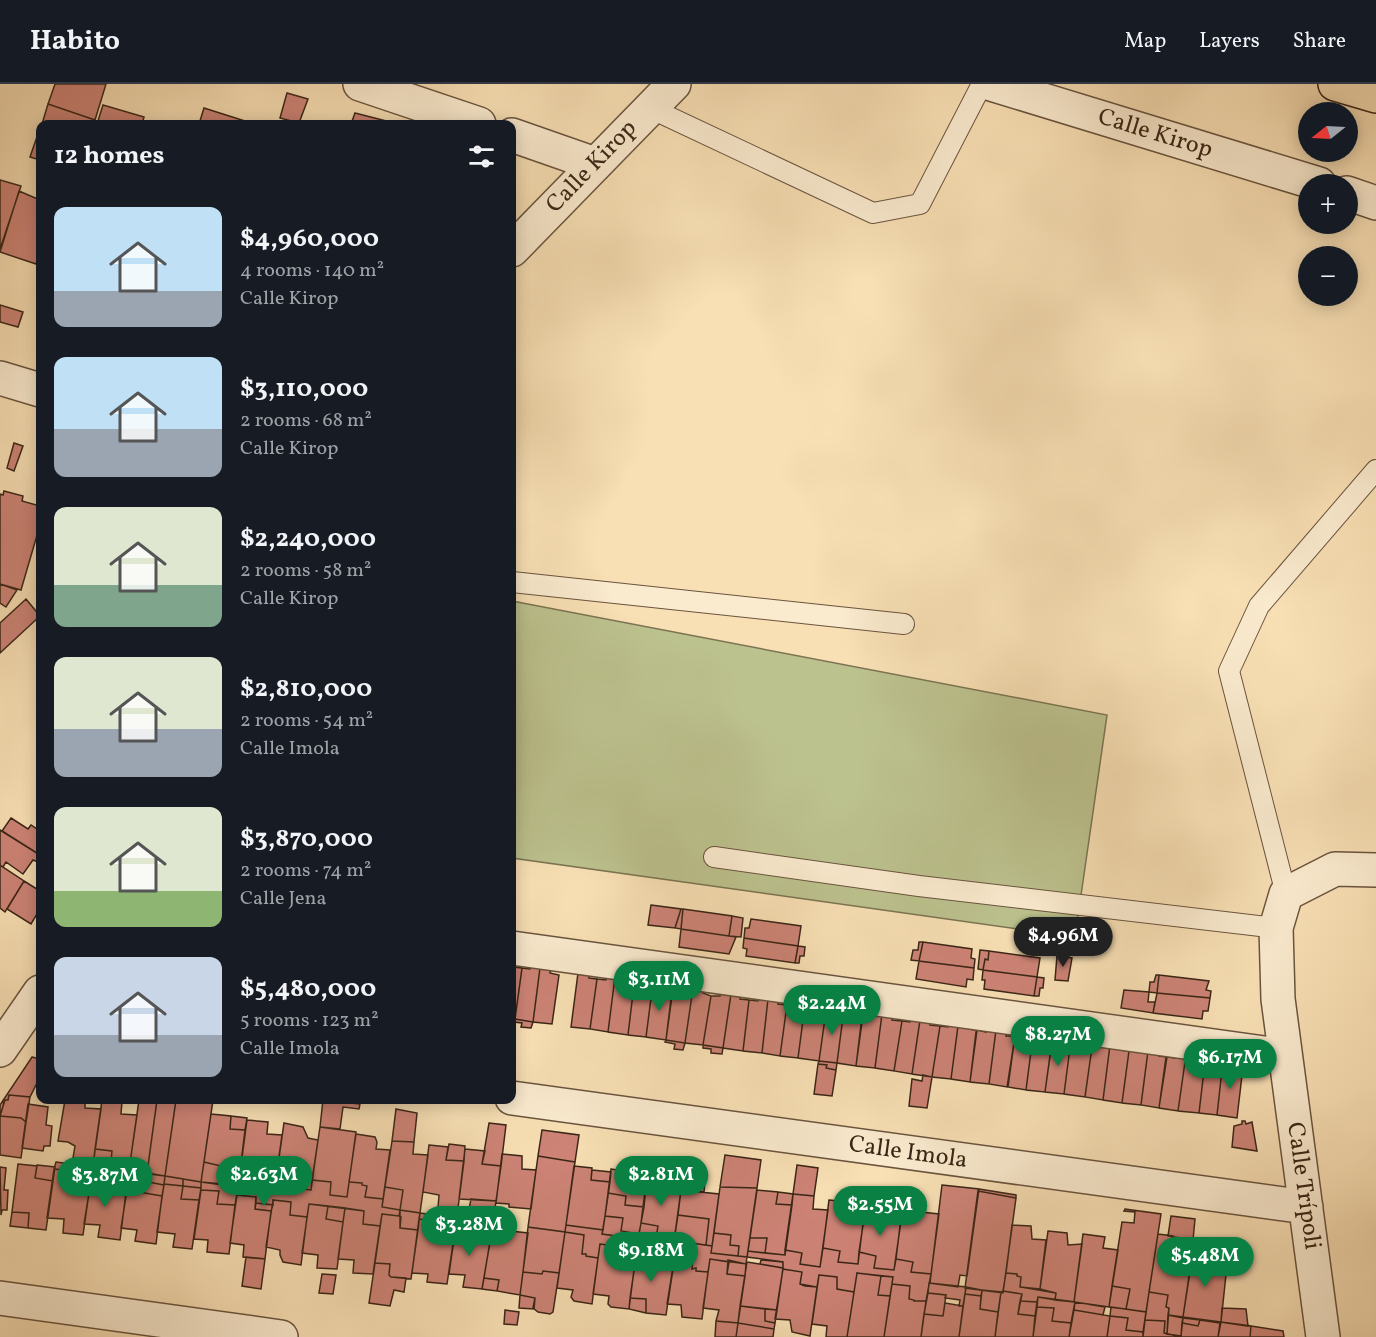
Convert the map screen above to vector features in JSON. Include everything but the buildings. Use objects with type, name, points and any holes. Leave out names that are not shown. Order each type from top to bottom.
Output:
[{"type":"highway","points":[[1335,84],[1376,96]]},
{"type":"street","points":[[360,84],[467,120]]},
{"type":"street","name":"Calle Kirop","points":[[516,246],[674,84]]},
{"type":"street","name":"Calle Kirop","points":[[991,84],[1298,178]]},
{"type":"street","points":[[516,136],[595,164]]},
{"type":"street","points":[[1358,197],[1376,203]]},
{"type":"street","points":[[0,378],[36,389]]},
{"type":"street","points":[[1286,894],[1335,869],[1376,870]]},
{"type":"street","name":"Calle Trípoli","points":[[1286,894],[1276,928],[1278,999],[1323,1337]]},
{"type":"street","points":[[516,949],[1285,1056]]},
{"type":"street","points":[[19,1035],[36,1000]]},
{"type":"street","name":"Calle Imola","points":[[516,1099],[1306,1207]]},
{"type":"street","points":[[0,1298],[281,1337]]},
{"type":"lane","points":[[650,108],[873,213],[920,204],[982,84]]},
{"type":"lane","points":[[1286,894],[1229,670],[1259,606],[1376,470]]},
{"type":"lane","points":[[516,582],[904,624]]},
{"type":"lane","points":[[714,857],[918,886],[1276,928]]},
{"type":"green space","points":[[516,602],[1107,715],[1075,937],[516,859]]}]
